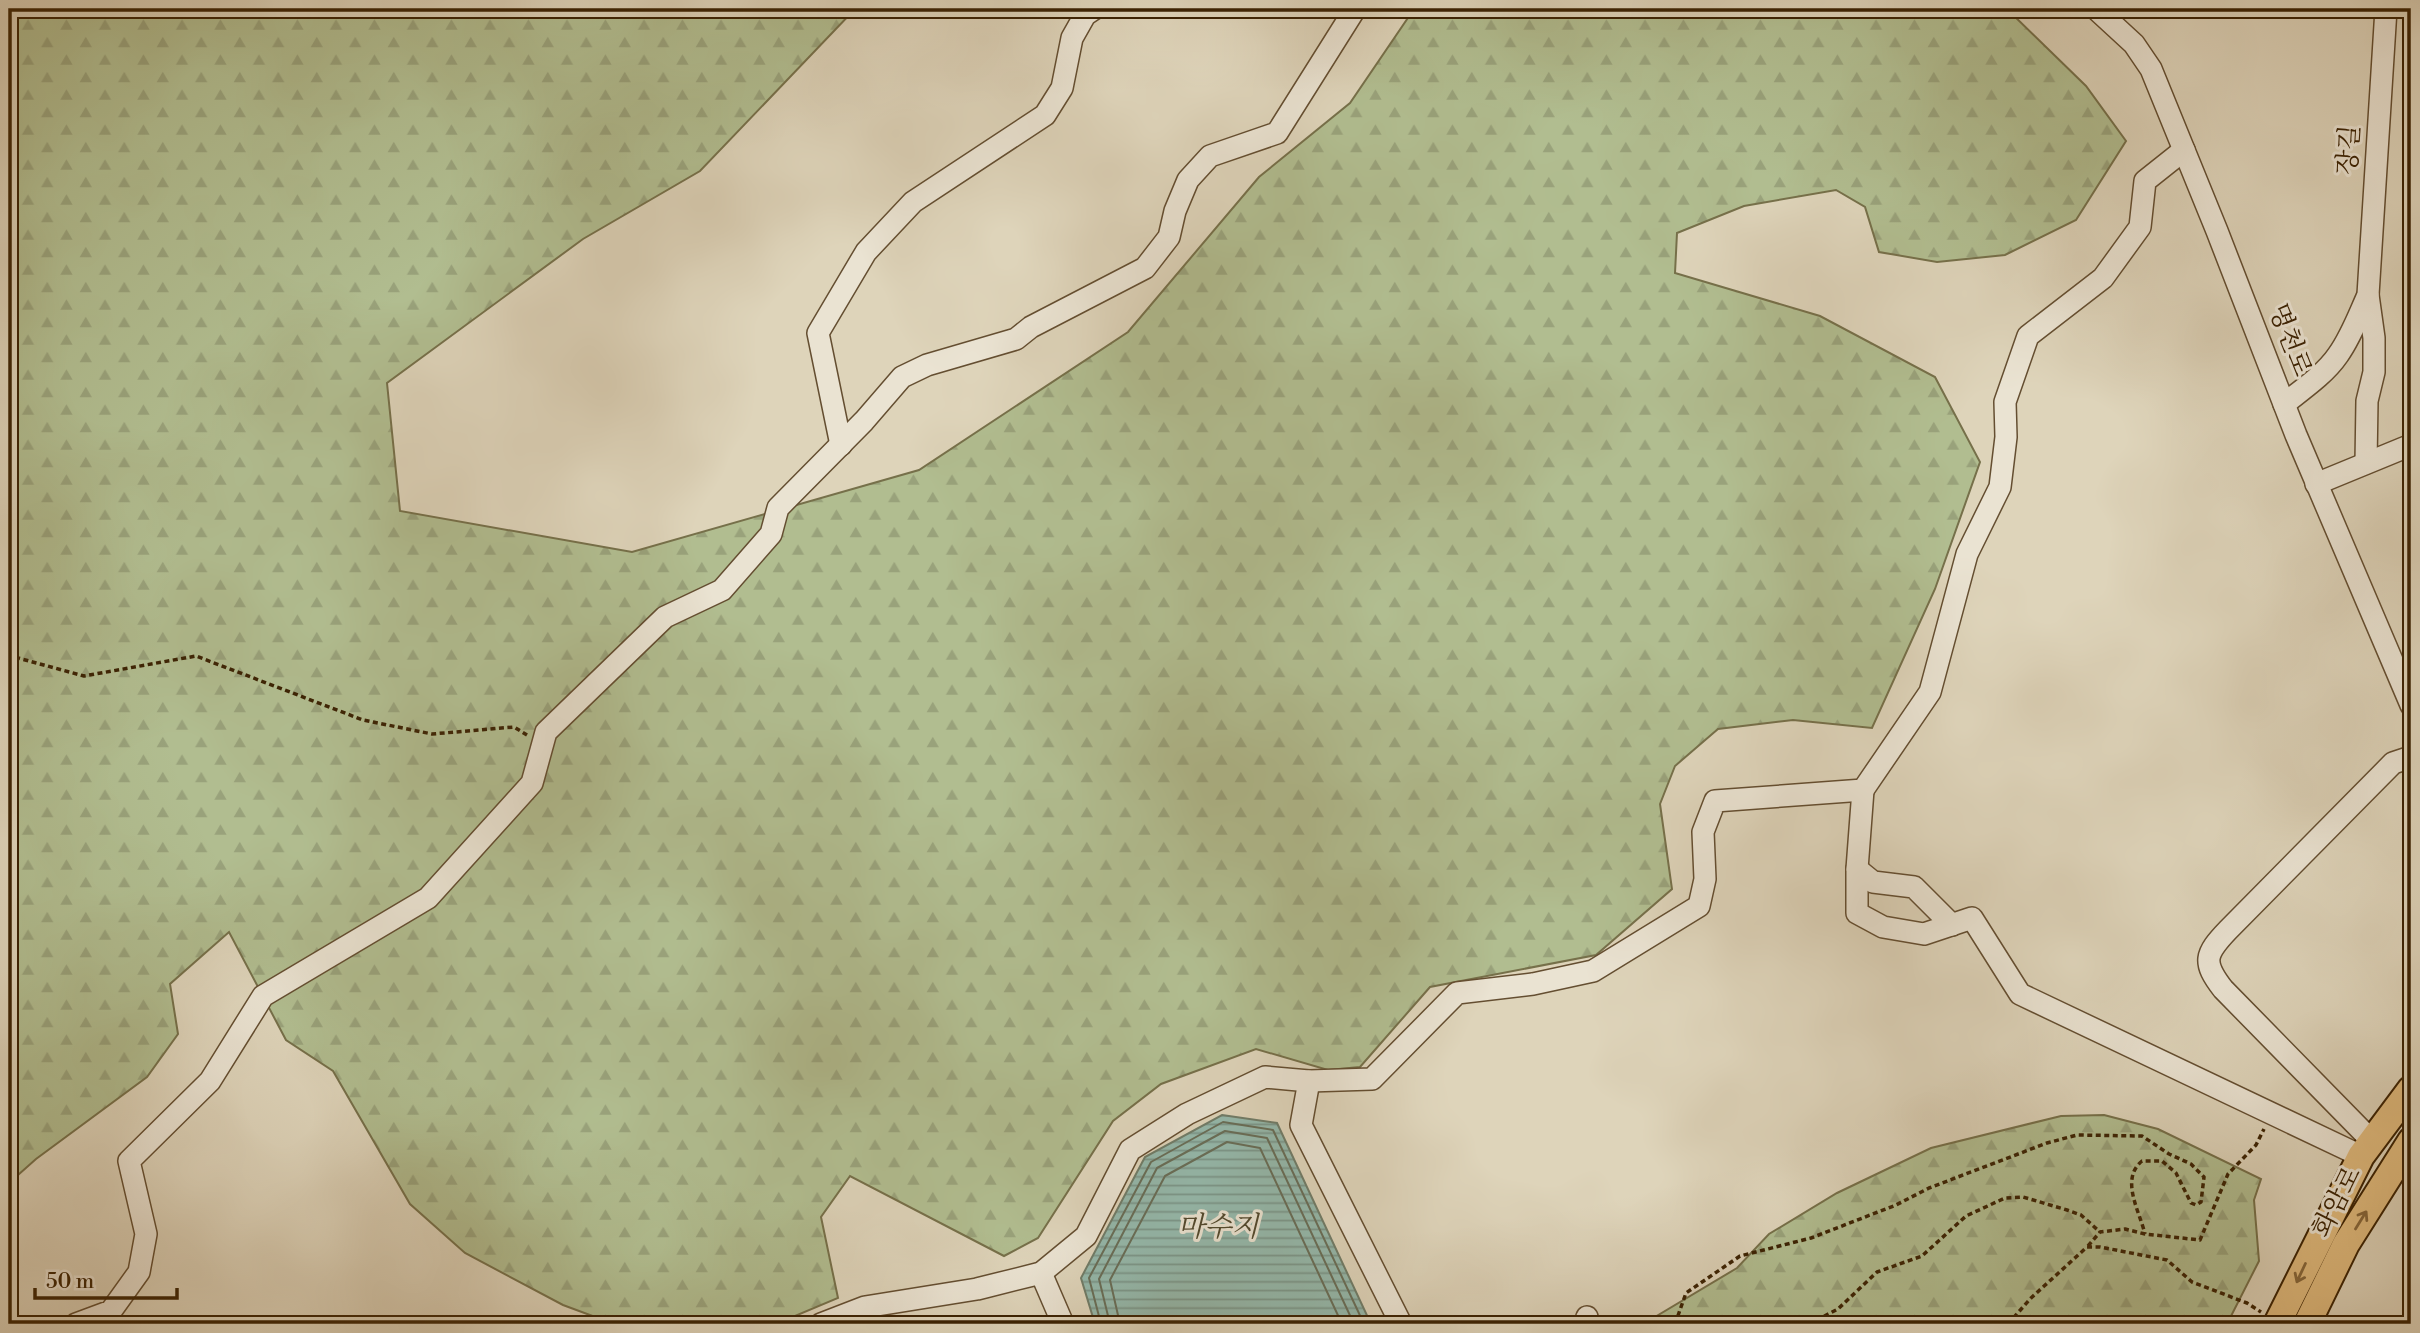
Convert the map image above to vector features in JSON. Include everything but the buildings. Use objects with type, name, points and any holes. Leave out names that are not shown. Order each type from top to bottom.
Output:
[{"type":"main road","name":"화암로","points":[[2278,1323],[2366,1148],[2411,1089]]},
{"type":"main road","name":"화암로","points":[[2307,1324],[2346,1244],[2411,1141]]},
{"type":"street","points":[[841,445],[818,333],[866,252],[912,202],[1045,115],[1062,88],[1072,38],[1085,15],[1094,9]]},
{"type":"street","points":[[76,1324],[111,1311],[139,1272],[146,1234],[129,1161],[210,1081],[263,996],[428,898],[532,783],[546,732],[665,617],[722,590],[771,534],[778,508],[841,445],[902,377],[927,365],[1016,339],[1031,327],[1145,268],[1169,237],[1175,211],[1188,180],[1210,156],[1277,133],[1355,9]]},
{"type":"street","name":"명천로","points":[[2096,9],[2134,44],[2151,69],[2316,484],[2411,705]]},
{"type":"street","name":"장길","points":[[2366,463],[2367,401],[2374,372],[2374,338],[2368,295],[2386,9]]},
{"type":"street","points":[[2184,150],[2145,181],[2140,227],[2103,278],[2028,336],[2005,402],[2006,437],[2000,487],[1968,554],[1930,692],[1863,789],[1857,869],[1857,913],[1883,927],[1924,934],[1972,918],[2020,994],[2277,1116],[2366,1148]]},
{"type":"street","name":"장길","points":[[2284,404],[2315,379],[2337,356],[2354,328],[2368,295]]},
{"type":"street","points":[[2316,484],[2411,445]]},
{"type":"street","points":[[2366,1148],[2223,989],[2212,976],[2208,965],[2210,949],[2228,930],[2393,763],[2411,757]]},
{"type":"street","points":[[821,1324],[865,1307],[977,1289],[1041,1273],[1086,1236],[1130,1150],[1187,1114],[1265,1077],[1309,1081],[1372,1079],[1457,993],[1533,984],[1593,971],[1699,906],[1705,879],[1703,832],[1714,801],[1863,789]]},
{"type":"street","points":[[1857,869],[1873,882],[1914,887],[1952,925]]},
{"type":"street","points":[[1309,1081],[1301,1125],[1401,1324]]},
{"type":"street","points":[[1041,1273],[1063,1324]]},
{"type":"path","points":[[9,652],[18,658],[84,676],[196,656],[363,720],[432,734],[514,727],[543,744]]},
{"type":"path","points":[[2008,1324],[2031,1298],[2100,1232],[2124,1229],[2200,1240],[2228,1174],[2256,1145],[2268,1121],[2277,1116]]},
{"type":"path","points":[[1675,1324],[1686,1293],[1740,1256],[1811,1238],[1896,1205],[1929,1188],[2047,1143],[2077,1135],[2142,1136],[2169,1154],[2191,1164],[2204,1177],[2201,1202],[2196,1205],[2191,1203],[2176,1172],[2162,1161],[2143,1161],[2135,1167],[2130,1176],[2145,1234]]},
{"type":"path","points":[[1809,1324],[1838,1309],[1877,1272],[1922,1256],[1966,1216],[2005,1198],[2024,1198],[2081,1215],[2100,1232]]},
{"type":"path","points":[[2087,1247],[2167,1260],[2192,1282],[2246,1303],[2278,1323]]},
{"type":"green space","points":[[9,9],[855,9],[700,171],[583,239],[387,383],[400,511],[632,552],[919,470],[1128,332],[1259,177],[1350,103],[1414,9],[2007,9],[2086,86],[2126,141],[2076,220],[2005,255],[1937,262],[1879,252],[1865,207],[1836,190],[1744,206],[1677,233],[1675,273],[1820,316],[1935,377],[1980,462],[1935,589],[1872,728],[1793,720],[1718,729],[1675,766],[1660,804],[1672,889],[1596,955],[1430,987],[1360,1067],[1328,1070],[1256,1049],[1161,1084],[1113,1121],[1038,1238],[1004,1256],[850,1176],[821,1217],[838,1298],[776,1324],[614,1324],[563,1305],[465,1253],[410,1204],[333,1071],[286,1040],[229,932],[170,984],[178,1034],[147,1077],[36,1159],[9,1183]]},
{"type":"green space","points":[[2104,1115],[2158,1129],[2261,1179],[2254,1200],[2259,1261],[2227,1324],[1649,1324],[1655,1317],[1737,1268],[1769,1234],[1837,1193],[1931,1148],[2061,1116]]},
{"type":"water","name":"마수지","points":[[1222,1115],[1277,1123],[1371,1324],[1095,1324],[1081,1278],[1145,1157]]}]
